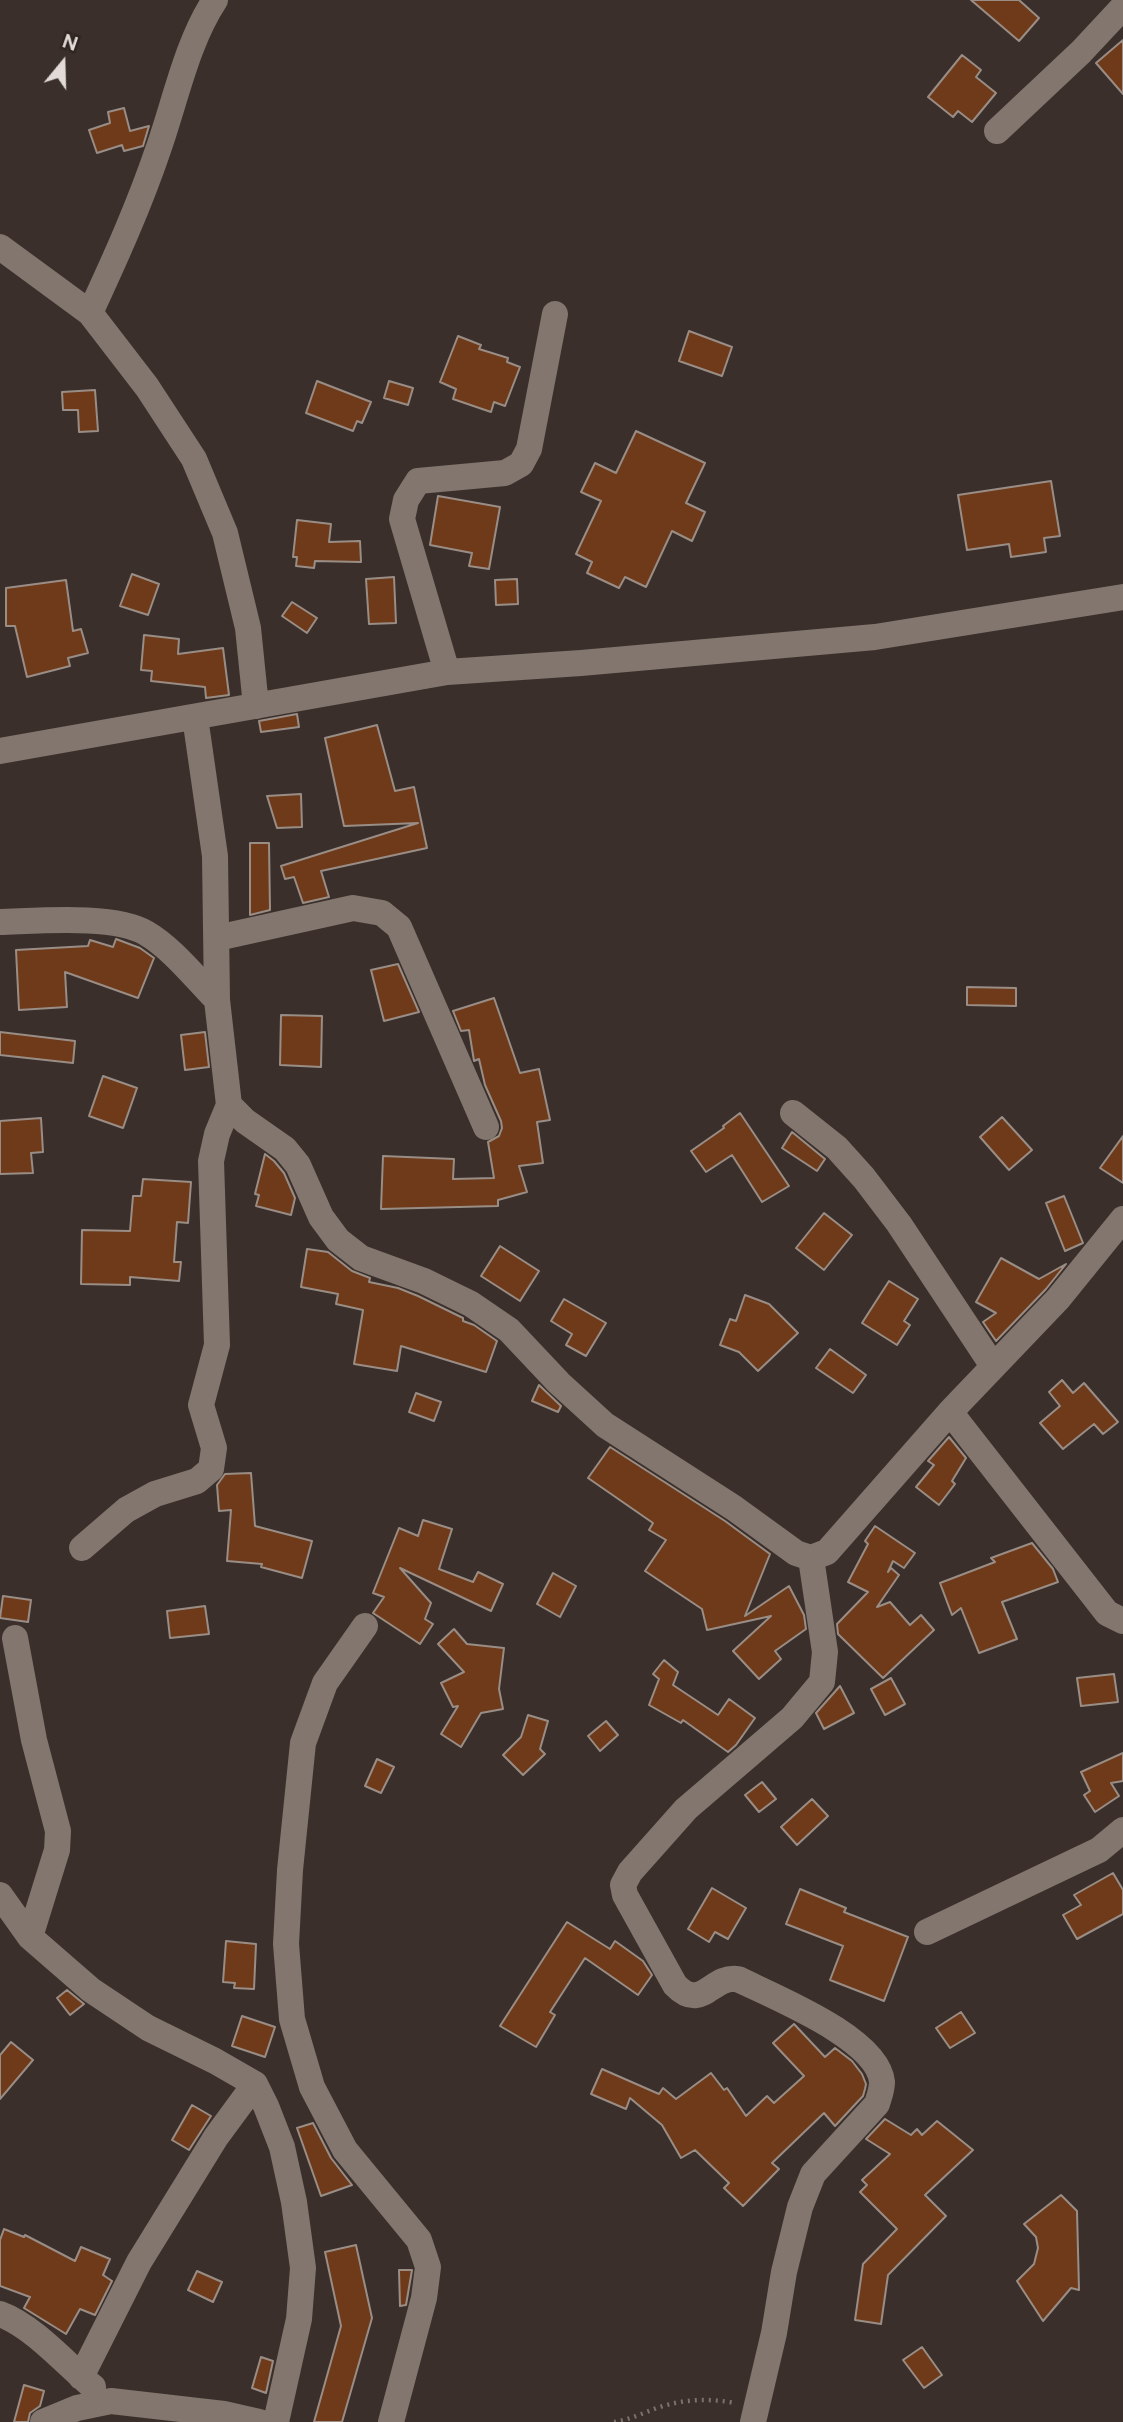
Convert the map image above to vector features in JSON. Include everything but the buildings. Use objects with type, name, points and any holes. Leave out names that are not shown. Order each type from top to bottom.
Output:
[{"type":"street","points":[[90,313],[148,182],[195,38],[215,0]]},
{"type":"street","points":[[997,131],[1081,52],[1123,7]]},
{"type":"street","points":[[0,247],[90,313],[147,387],[194,459],[225,533],[248,628],[256,706]]},
{"type":"street","points":[[447,672],[402,519],[406,500],[418,481],[505,473],[521,464],[529,449],[555,314]]},
{"type":"street","points":[[0,751],[447,672],[875,637],[1123,597]]},
{"type":"street","points":[[82,1548],[126,1510],[155,1494],[197,1481],[211,1469],[214,1448],[201,1405],[217,1345],[211,1161],[217,1134],[229,1105],[217,1000],[215,856],[195,717]]},
{"type":"street","points":[[217,937],[353,908],[382,913],[399,927],[486,1127]]},
{"type":"street","points":[[0,922],[113,922],[145,931],[162,944],[217,1000]]},
{"type":"street","points":[[229,1105],[245,1121],[285,1149],[298,1165],[321,1217],[338,1240],[361,1258],[424,1281],[471,1304],[509,1330],[559,1383],[605,1425],[734,1508],[796,1553],[811,1558],[827,1552],[950,1412],[1058,1298],[1123,1219]]},
{"type":"street","points":[[793,1113],[836,1148],[864,1178],[900,1224],[993,1366]]},
{"type":"street","points":[[950,1412],[1107,1613],[1123,1621]]},
{"type":"street","points":[[755,2415],[800,2207],[813,2174],[877,2104],[882,2080],[874,2063],[838,2029],[738,1979],[727,1980],[697,1997],[684,1994],[675,1985],[625,1895],[623,1885],[629,1872],[685,1810],[792,1718],[822,1682],[825,1651],[811,1558]]},
{"type":"street","points":[[365,1626],[325,1683],[303,1743],[290,1870],[286,1944],[292,2019],[312,2087],[345,2150],[419,2239],[428,2267],[424,2298],[391,2422]]},
{"type":"street","points":[[15,1638],[34,1740],[58,1831],[57,1850],[30,1937]]},
{"type":"street","points":[[927,1932],[1099,1850],[1123,1830]]},
{"type":"street","points":[[0,1895],[30,1937],[91,1990],[148,2028],[255,2084],[282,2147],[294,2202],[303,2268],[299,2319],[276,2422]]},
{"type":"street","points":[[81,2377],[139,2262],[215,2137],[255,2084]]},
{"type":"street","points":[[0,2314],[10,2318],[36,2338],[110,2401]]},
{"type":"street","points":[[43,2422],[76,2408],[110,2401],[224,2414],[260,2422]]},
{"type":"path","points":[[614,2422],[660,2407],[693,2400],[715,2400],[755,2415]]}]
